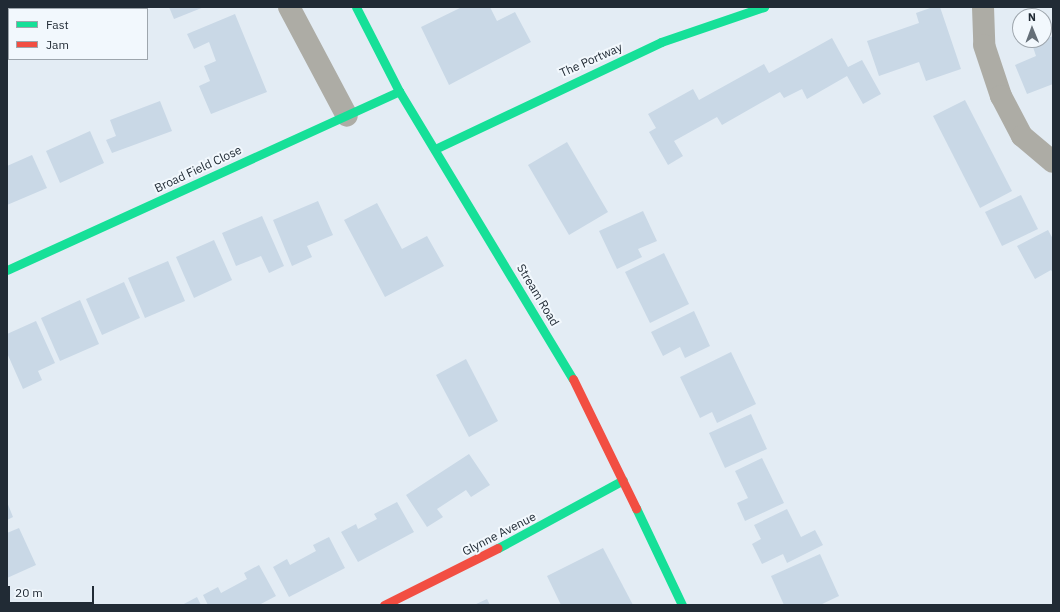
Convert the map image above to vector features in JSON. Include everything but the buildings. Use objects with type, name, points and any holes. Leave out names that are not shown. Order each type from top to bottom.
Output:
[{"type":"main road","name":"Stream Road","points":[[356,7],[399,91],[586,400],[682,605]]},
{"type":"main road","name":"The Portway","points":[[435,149],[661,42],[764,7]]},
{"type":"main road","name":"Broad Field Close","points":[[7,270],[399,91]]},
{"type":"main road","name":"Glynne Avenue","points":[[384,605],[553,520],[623,480]]},
{"type":"street","points":[[289,7],[347,116]]},
{"type":"street","points":[[982,7],[984,45],[1001,96],[1022,136],[1053,162]]},
{"type":"traffic: fast","points":[[356,7],[399,91],[573,379]]},
{"type":"traffic: fast","points":[[435,149],[661,42],[764,7]]},
{"type":"traffic: fast","points":[[7,270],[399,91]]},
{"type":"traffic: fast","points":[[498,548],[623,480]]},
{"type":"traffic: fast","points":[[636,508],[682,605]]},
{"type":"traffic: jam","points":[[573,379],[636,508]]},
{"type":"traffic: jam","points":[[384,605],[498,548]]}]
